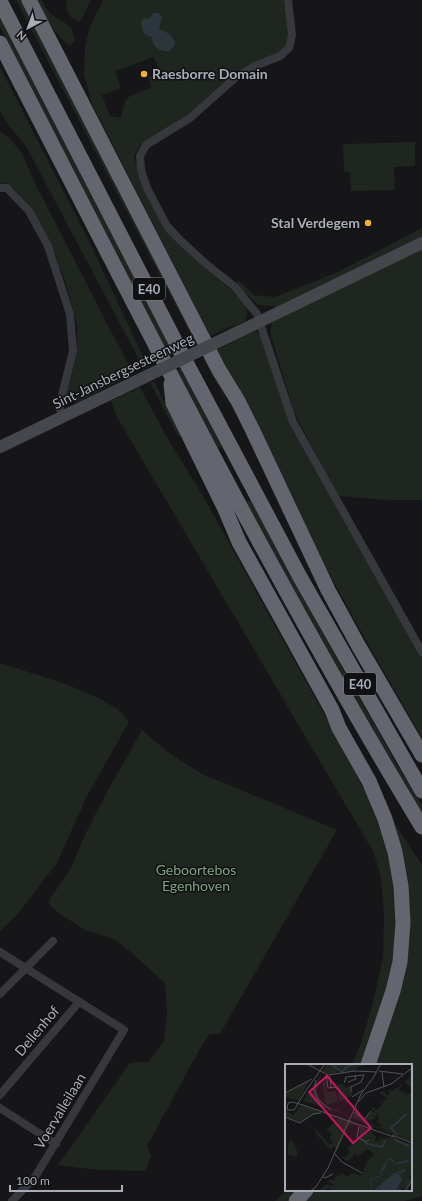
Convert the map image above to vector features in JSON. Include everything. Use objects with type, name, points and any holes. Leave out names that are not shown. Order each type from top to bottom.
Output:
[{"type":"highway","name":"E40","points":[[0,0],[184,359],[300,577],[422,791]]},
{"type":"highway","points":[[29,0],[219,370],[252,429],[328,590],[422,755]]},
{"type":"highway","name":"E40","points":[[0,43],[170,375],[290,600],[422,827]]},
{"type":"highway","points":[[219,370],[300,558],[300,577]]},
{"type":"highway","points":[[170,375],[174,403],[225,509],[239,542],[332,710],[339,728],[369,781],[385,819],[395,852],[403,923],[400,962],[393,992],[368,1064]]},
{"type":"highway","points":[[332,710],[358,742],[387,769]]},
{"type":"highway","points":[[296,1201],[305,1191]]},
{"type":"main road","name":"Sint-Jansbergsesteenweg","points":[[0,447],[422,243]]},
{"type":"street","points":[[288,0],[292,35],[289,48],[286,52],[255,66],[236,77],[190,118],[146,146],[140,156],[141,170],[147,188],[167,226],[179,239],[235,287],[257,314],[293,422],[422,652]]},
{"type":"street","points":[[0,188],[7,188],[29,211],[48,246],[70,314],[73,351],[59,407],[60,410]]},
{"type":"street","points":[[0,994],[53,941]]},
{"type":"street","points":[[0,952],[79,1002]]},
{"type":"street","name":"Voervalleilaan","points":[[12,1201],[35,1178],[124,1030],[79,1002]]},
{"type":"street","name":"Dellenhof","points":[[0,1095],[79,1002]]},
{"type":"street","points":[[0,1108],[56,1144]]},
{"type":"green space","points":[[16,0],[23,0],[200,342],[196,344]]},
{"type":"green space","points":[[37,0],[42,0],[51,14],[72,29],[75,40],[70,46],[59,37]]},
{"type":"green space","points":[[67,0],[91,0],[80,22],[73,18],[67,11]]},
{"type":"green space","points":[[102,0],[284,0],[289,40],[287,45],[278,53],[253,63],[234,73],[184,118],[140,145],[134,156],[139,176],[150,199],[191,255],[246,305],[247,313],[245,322],[210,336],[92,104],[84,75],[85,47],[89,30]],"holes":[[[154,57],[160,73],[149,77],[151,88],[131,95],[126,100],[121,118],[110,116],[102,95],[121,88],[115,71]]]},
{"type":"green space","points":[[0,16],[174,355],[169,357],[0,27]]},
{"type":"green space","points":[[0,67],[88,239],[148,367],[144,369],[27,148],[8,124],[0,111]]},
{"type":"green space","points":[[0,131],[9,138],[21,152],[37,187],[133,374],[77,402],[69,402],[65,398],[75,359],[77,344],[77,326],[74,312],[65,281],[51,243],[43,229],[27,203],[15,189],[5,183],[0,184]]},
{"type":"green space","points":[[415,142],[415,166],[394,167],[395,190],[351,191],[350,172],[344,172],[343,144]]},
{"type":"green space","points":[[422,228],[422,500],[386,500],[338,496],[294,412],[270,332],[275,306],[259,305],[235,285],[238,280],[254,295],[275,297],[338,272]]},
{"type":"green space","points":[[257,331],[260,335],[281,393],[337,504],[422,657],[422,738],[308,535],[217,350],[251,332]]},
{"type":"green space","points":[[205,356],[232,412],[203,358]]},
{"type":"green space","points":[[180,368],[222,447],[218,448],[176,371]]},
{"type":"green space","points":[[154,381],[181,435],[178,436],[150,383]]},
{"type":"green space","points":[[140,387],[170,443],[202,494],[349,759],[367,796],[384,838],[394,881],[396,917],[395,953],[390,981],[361,1064],[352,1064],[361,1043],[373,1003],[383,957],[384,916],[381,878],[374,853],[117,417],[111,401]]},
{"type":"green space","points":[[251,500],[347,676],[395,761],[422,805],[422,814],[342,679],[245,502]]},
{"type":"green space","points":[[0,663],[60,682],[89,694],[119,710],[129,722],[87,796],[56,865],[15,917],[0,931]]},
{"type":"green space","name":"Geboortebos Egenhoven","points":[[142,730],[169,753],[201,773],[337,830],[220,1034],[210,1034],[203,1043],[147,1146],[151,1156],[145,1171],[98,1170],[58,1165],[130,1063],[148,1062],[164,1041],[167,1012],[165,983],[114,939],[85,930],[57,912],[48,902],[71,868],[101,803]]},
{"type":"green space","points":[[390,816],[422,865],[422,1196],[405,1201],[304,1201],[312,1191],[412,1191],[412,1064],[373,1064],[401,978]]},
{"type":"green space","points":[[286,1191],[297,1191],[287,1201],[275,1201]]},
{"type":"shaded area","points":[[154,13],[159,13],[162,17],[159,29],[170,34],[175,42],[174,46],[169,51],[162,51],[158,49],[153,44],[152,37],[143,33],[141,21],[143,19],[150,18]]},
{"type":"place","name":"Raesborre Domain","points":[[144,74]]},
{"type":"place","name":"Stal Verdegem","points":[[368,223]]}]
